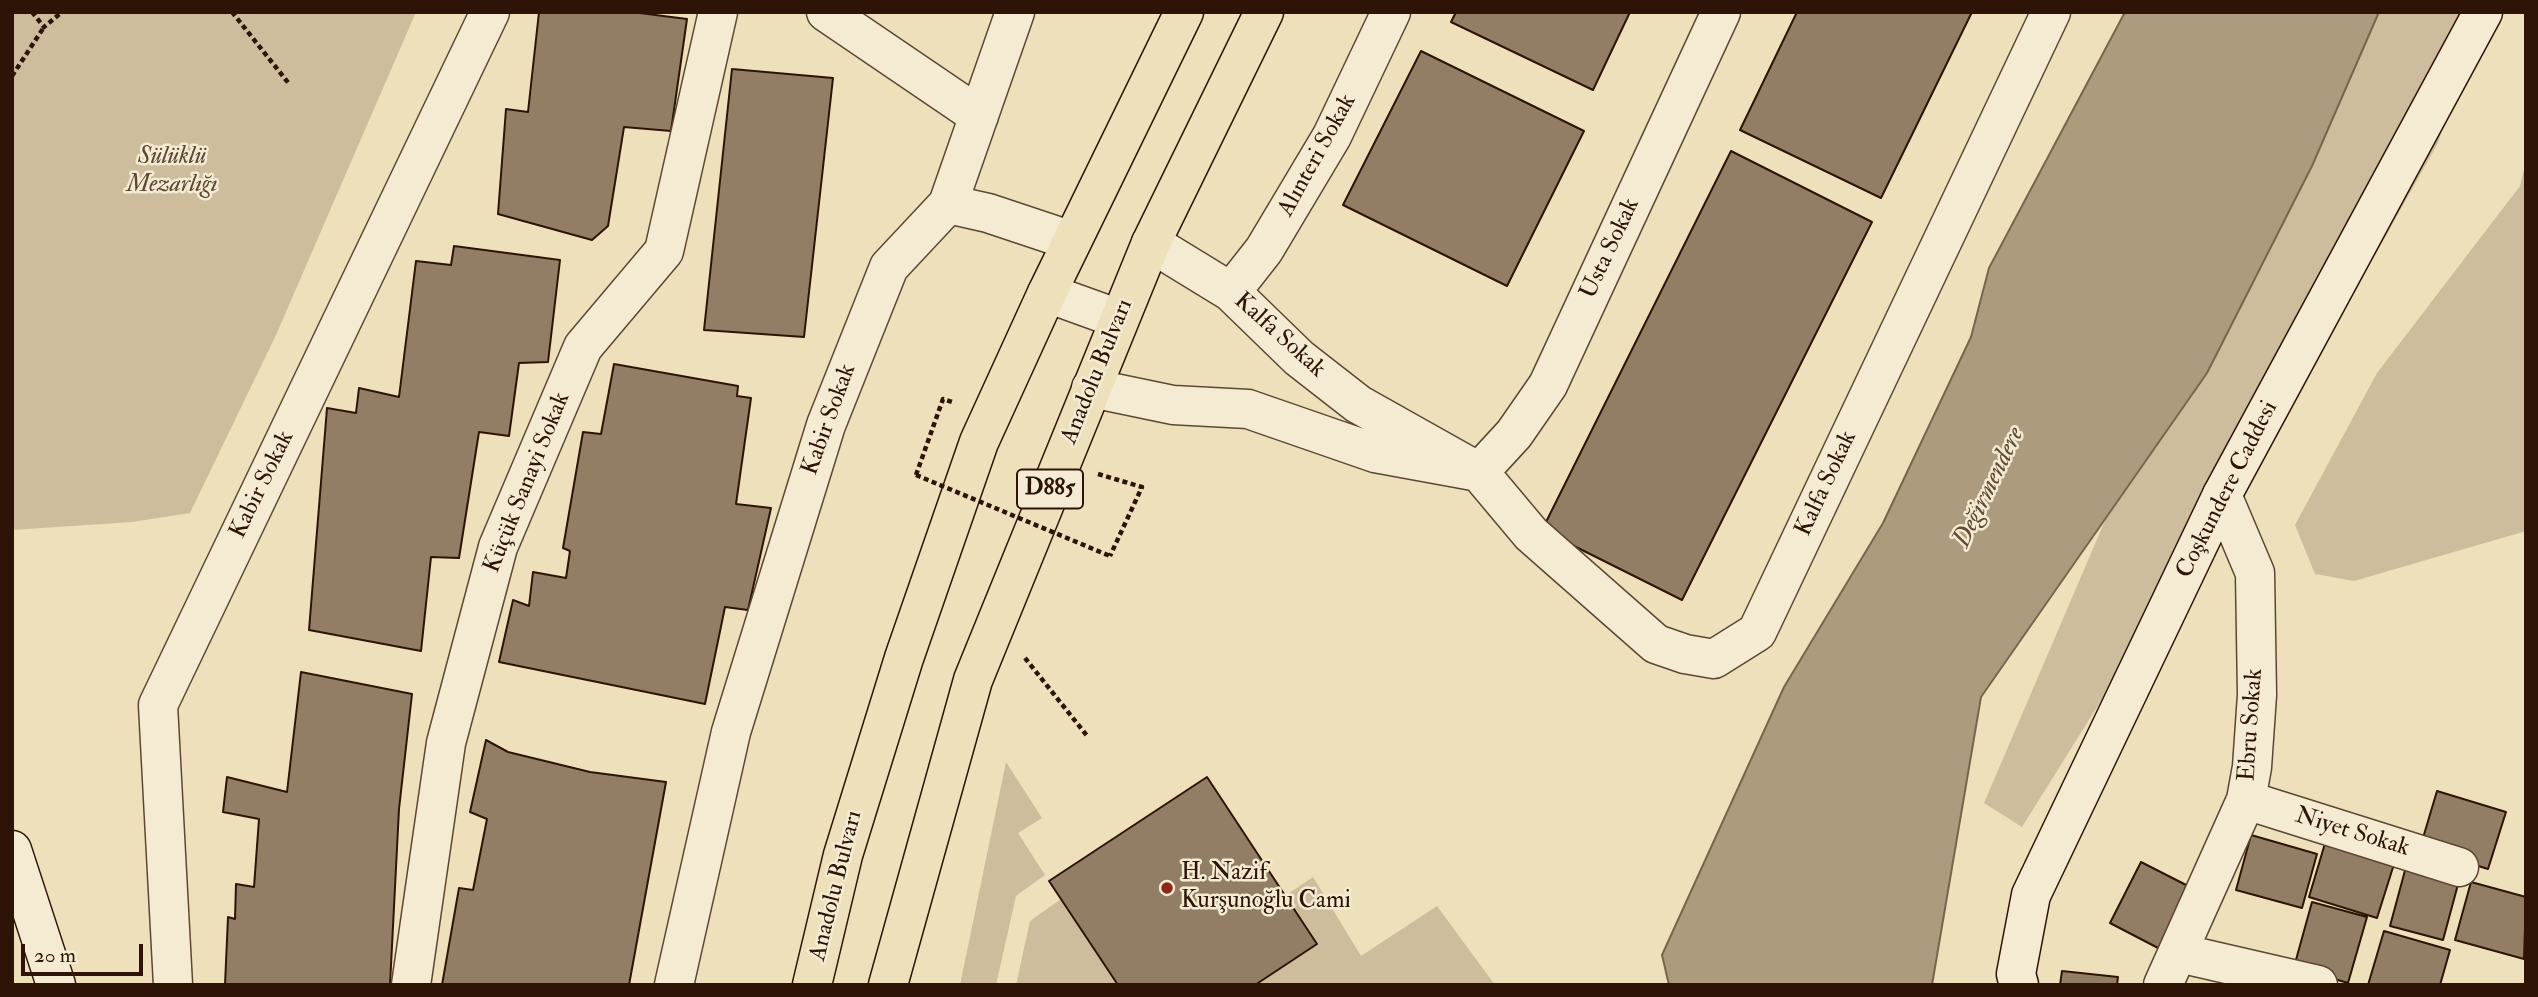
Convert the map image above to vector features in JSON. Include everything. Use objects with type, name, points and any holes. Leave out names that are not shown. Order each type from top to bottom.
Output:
[{"type":"highway","name":"Anadolu Bulvarı","points":[[812,985],[843,855],[904,658],[979,442],[1072,240],[1184,12]]},
{"type":"highway","name":"Anadolu Bulvarı","points":[[888,985],[973,680],[1151,243],[1264,12]]},
{"type":"street","name":"Kabir Sokak","points":[[173,985],[158,705],[490,12]]},
{"type":"street","name":"Küçük Sanayi Sokak","points":[[411,985],[446,743],[498,547],[583,347],[664,251],[718,12]]},
{"type":"street","points":[[826,12],[979,116]]},
{"type":"street","name":"Kabir Sokak","points":[[674,985],[731,732],[825,425],[889,267],[948,204],[1015,12]]},
{"type":"street","name":"Alınteri Sokak","points":[[1231,292],[1264,250],[1332,136],[1391,12]]},
{"type":"street","name":"Usta Sokak","points":[[1479,472],[1514,434],[1548,385],[1721,12]]},
{"type":"street","name":"Kalfa Sokak","points":[[1151,243],[1231,292],[1299,358],[1357,404],[1479,472],[1531,534],[1656,644],[1685,654],[1714,659],[1757,632],[2051,12]]},
{"type":"street","name":"Coşkundere Caddesi","points":[[2019,985],[2016,974],[2031,895],[2222,495],[2483,12]]},
{"type":"street","points":[[948,204],[988,213],[1072,240]]},
{"type":"street","points":[[1047,293],[1119,319]]},
{"type":"street","points":[[1091,388],[1173,405],[1248,410],[1375,453],[1479,472]]},
{"type":"street","name":"Ebru Sokak","points":[[2171,969],[2246,800],[2252,767],[2257,695],[2255,573],[2222,495]]},
{"type":"street","name":"Niyet Sokak","points":[[2246,800],[2459,867]]},
{"type":"street","points":[[12,850],[56,985]]},
{"type":"street","points":[[2171,969],[2318,985]]},
{"type":"path","points":[[32,12],[44,27]]},
{"type":"path","points":[[12,76],[44,27],[62,12]]},
{"type":"path","points":[[232,12],[290,85]]},
{"type":"path","points":[[943,399],[916,475],[1110,556],[1142,486]]},
{"type":"path","points":[[997,622],[1088,737]]},
{"type":"green space","name":"Sülüklü Mezarlığı","points":[[12,12],[416,12],[276,335],[190,513],[132,522],[12,530]]},
{"type":"green space","points":[[2379,12],[2480,12],[2438,143],[2352,296],[2216,486],[2119,672],[2022,827],[1984,803],[2107,516],[2207,373],[2312,166]]},
{"type":"green space","points":[[2526,161],[2526,531],[2354,581],[2315,574],[2295,525],[2377,373],[2520,186]]},
{"type":"green space","points":[[1006,762],[1042,818],[1018,833],[1045,875],[1016,896],[996,985],[960,985]]},
{"type":"green space","points":[[1313,877],[1361,956],[1437,906],[1495,985],[1255,985],[1285,896]]},
{"type":"green space","points":[[1061,899],[1118,985],[1016,985],[1030,921]]},
{"type":"water","name":"Değirmendere","points":[[2125,12],[2379,12],[2312,166],[2207,373],[1981,697],[1932,985],[1669,985],[1662,955],[1784,687],[1883,523],[1971,337],[1989,268]]},
{"type":"building","points":[[539,12],[632,12],[687,19],[671,131],[624,127],[608,226],[592,240],[498,214],[506,109],[528,112]]},
{"type":"building","points":[[1456,12],[1630,12],[1593,90],[1451,22]]},
{"type":"building","points":[[1797,12],[1972,12],[1881,198],[1740,130]]},
{"type":"building","points":[[1421,51],[1584,131],[1507,286],[1343,205]]},
{"type":"building","points":[[732,69],[833,78],[804,337],[704,330]]},
{"type":"building","points":[[1731,151],[1872,222],[1682,600],[1542,530]]},
{"type":"building","points":[[454,246],[560,260],[548,362],[519,363],[509,436],[479,432],[459,558],[431,557],[421,651],[309,630],[327,408],[356,413],[359,388],[399,397],[416,261],[451,265]]},
{"type":"building","points":[[614,364],[738,386],[737,396],[751,398],[736,504],[771,508],[748,610],[725,607],[705,704],[499,662],[513,600],[529,606],[533,572],[566,578],[570,551],[563,548],[583,432],[601,434]]},
{"type":"building","points":[[301,672],[412,694],[399,809],[390,985],[225,985],[228,917],[235,919],[236,884],[254,887],[259,819],[223,812],[227,777],[287,792]]},
{"type":"building","points":[[486,740],[508,752],[590,772],[666,782],[629,985],[442,985],[459,888],[473,890],[487,819],[470,812]]},
{"type":"building","name":"H. Nazif Kurşunoğlu Cami","points":[[1207,777],[1317,944],[1255,985],[1118,985],[1049,881]]},
{"type":"building","points":[[2437,791],[2506,812],[2488,869],[2420,848]]},
{"type":"building","points":[[2251,835],[2317,854],[2302,908],[2236,890]]},
{"type":"building","points":[[2326,840],[2395,861],[2377,918],[2309,897]]},
{"type":"building","points":[[2141,862],[2192,888],[2160,949],[2110,923]]},
{"type":"building","points":[[2407,863],[2460,877],[2443,940],[2390,926]]},
{"type":"building","points":[[2471,882],[2526,897],[2524,959],[2455,940]]},
{"type":"building","points":[[2312,902],[2367,917],[2348,983],[2294,967]]},
{"type":"building","points":[[2384,931],[2450,950],[2440,985],[2368,985]]},
{"type":"building","points":[[2062,971],[2118,977],[2117,985],[2060,985]]},
{"type":"place","name":"H. Nazif Kurşunoğlu Cami","points":[[1167,888]]}]
